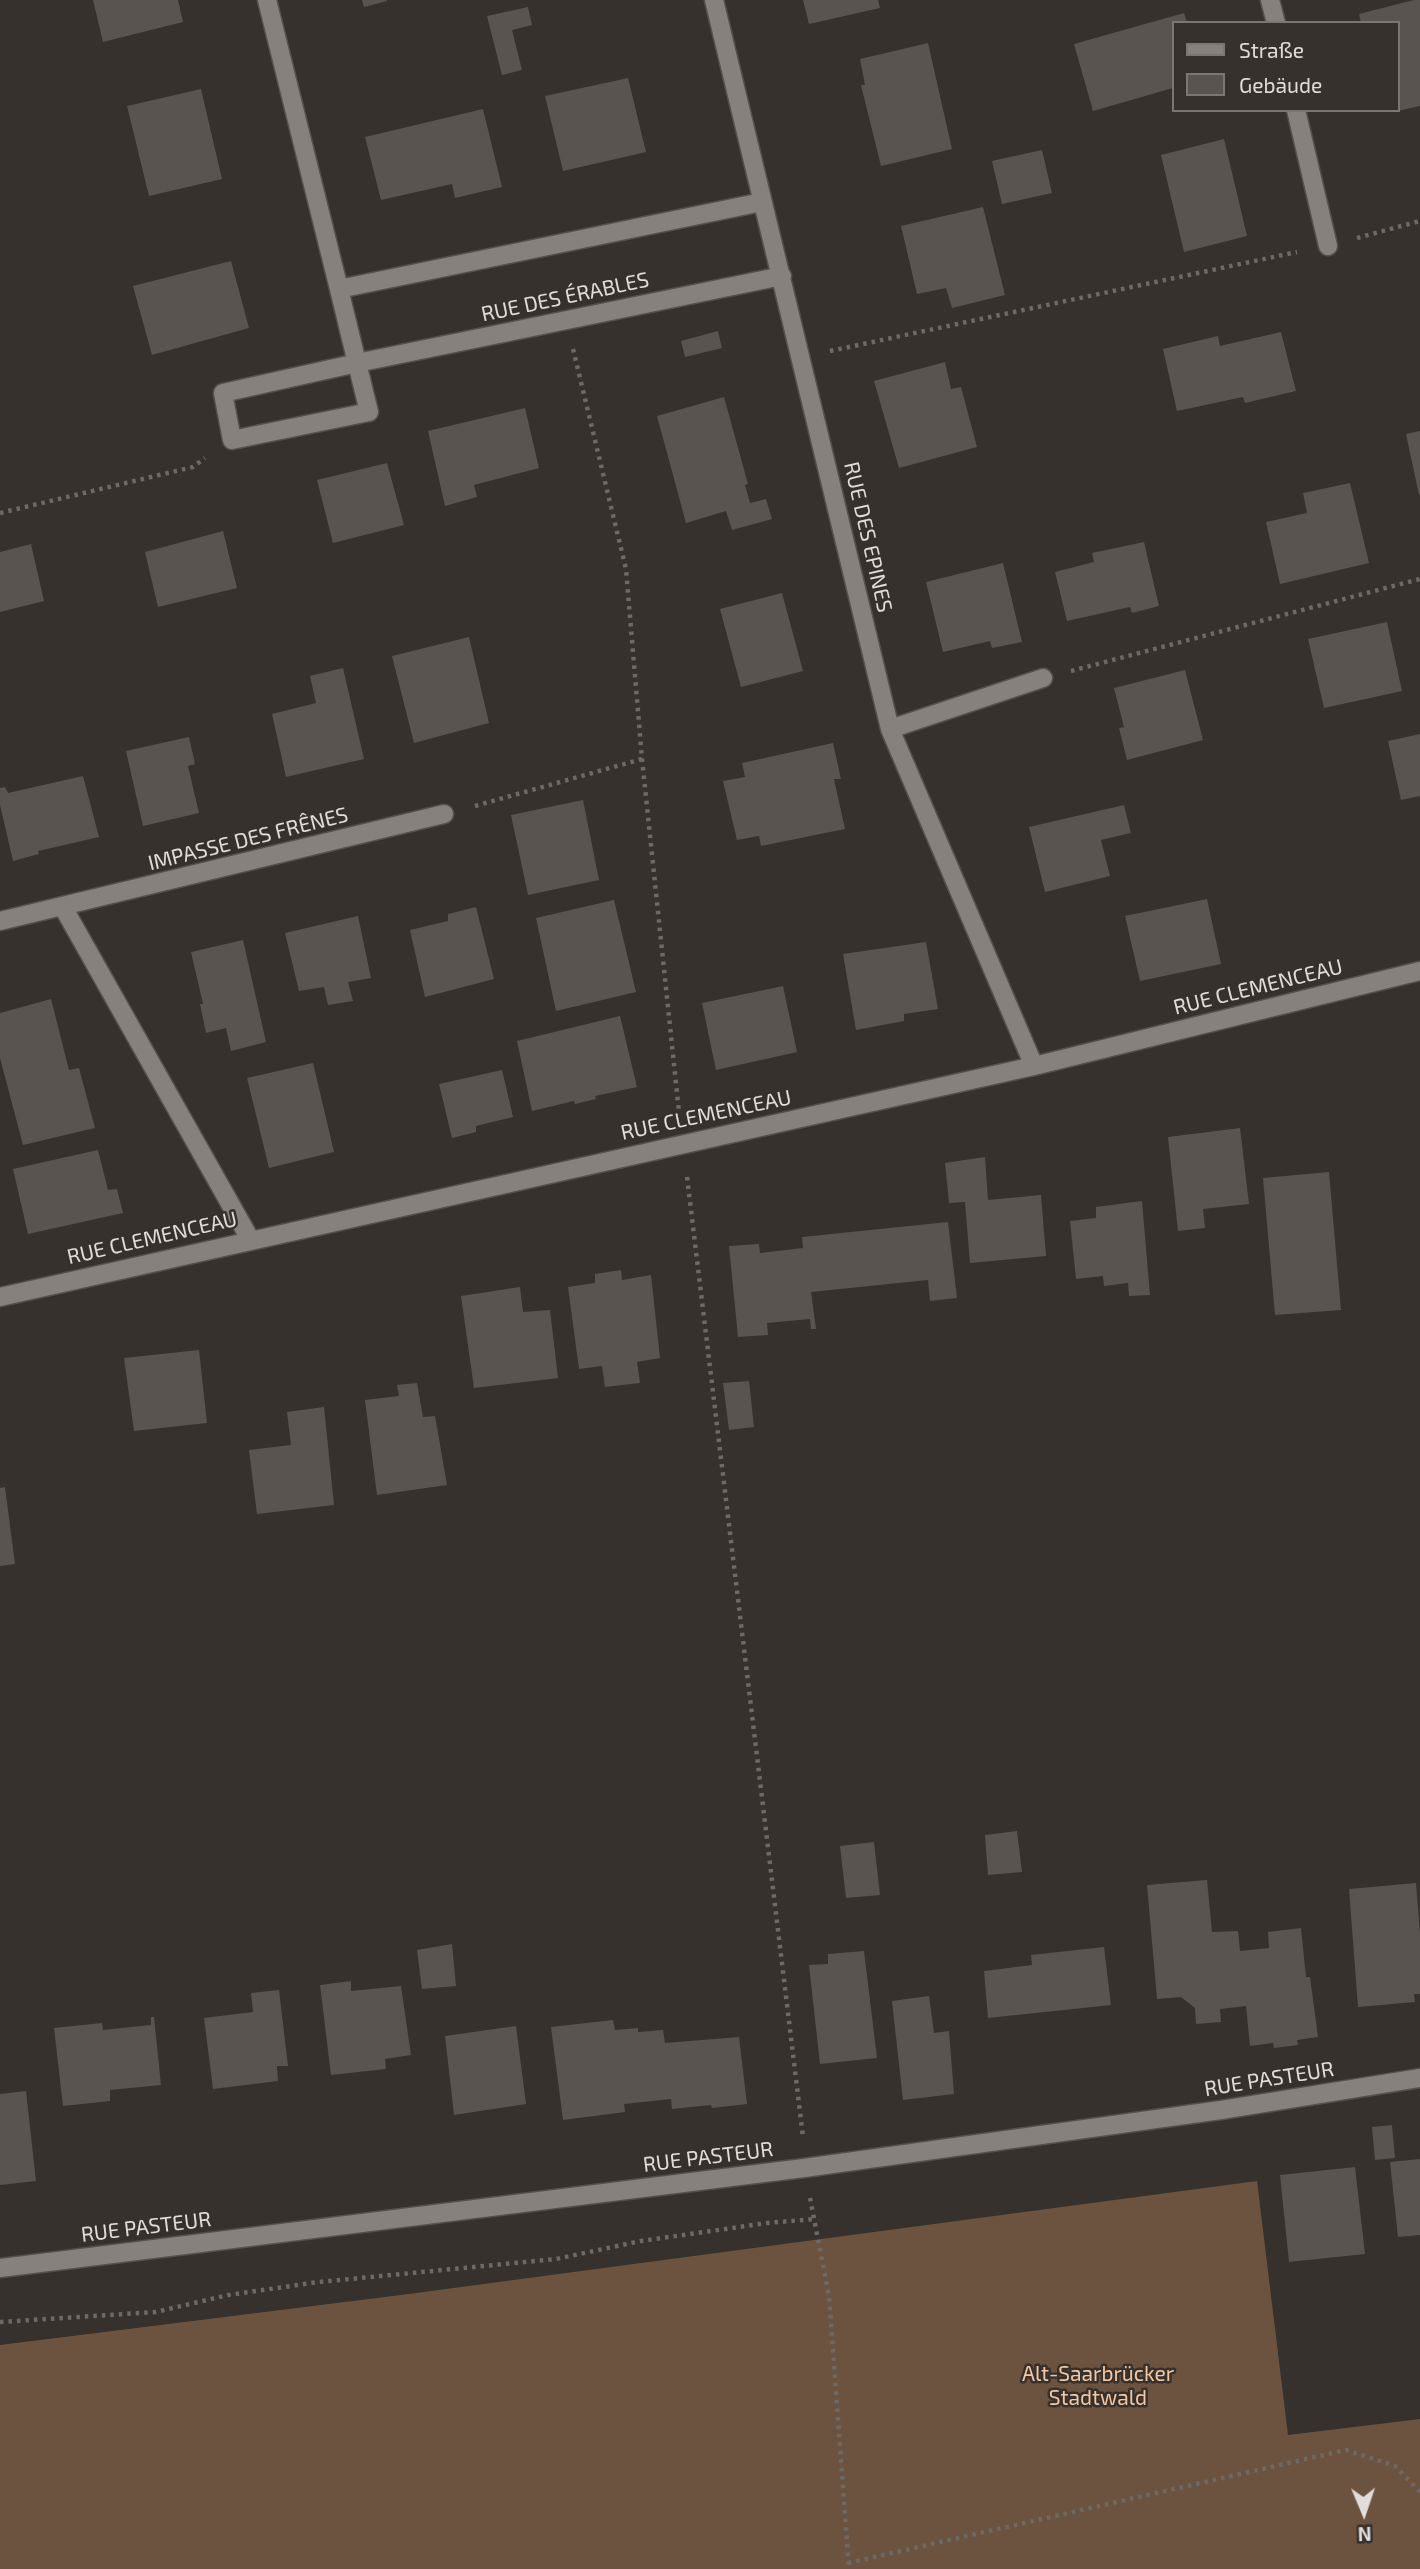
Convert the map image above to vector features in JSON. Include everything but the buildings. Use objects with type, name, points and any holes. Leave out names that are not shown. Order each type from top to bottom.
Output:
[{"type":"street","points":[[232,440],[369,412],[268,0]]},
{"type":"street","name":"RUE DES EPINES","points":[[715,0],[890,729],[1034,1066]]},
{"type":"street","points":[[1270,0],[1275,21]]},
{"type":"street","points":[[1296,112],[1328,246]]},
{"type":"street","points":[[339,289],[762,202]]},
{"type":"street","name":"RUE DES ÉRABLES","points":[[232,440],[223,393],[782,276]]},
{"type":"street","points":[[890,729],[1043,678]]},
{"type":"street","name":"IMPASSE DES FRÊNES","points":[[0,921],[63,908],[444,814]]},
{"type":"street","points":[[63,908],[250,1239]]},
{"type":"street","name":"RUE CLEMENCEAU","points":[[0,1297],[1034,1066],[1420,971]]},
{"type":"street","name":"RUE PASTEUR","points":[[0,2268],[804,2168],[1420,2078]]},
{"type":"path","points":[[802,357],[1328,246],[1420,221]]},
{"type":"path","points":[[566,320],[626,569],[642,758],[683,1143],[803,2132],[804,2168],[829,2296],[849,2566],[1346,2450],[1395,2466],[1420,2492]]},
{"type":"path","points":[[0,513],[193,467],[232,440]]},
{"type":"path","points":[[1043,678],[1420,579]]},
{"type":"path","points":[[444,814],[642,758]]},
{"type":"path","points":[[0,2322],[156,2312],[228,2295],[319,2282],[556,2259],[641,2241],[814,2219]]},
{"type":"green space","name":"Alt-Saarbrücker Stadtwald","points":[[1257,2181],[1288,2435],[1420,2419],[1420,2569],[0,2569],[0,2345],[401,2295]]}]
